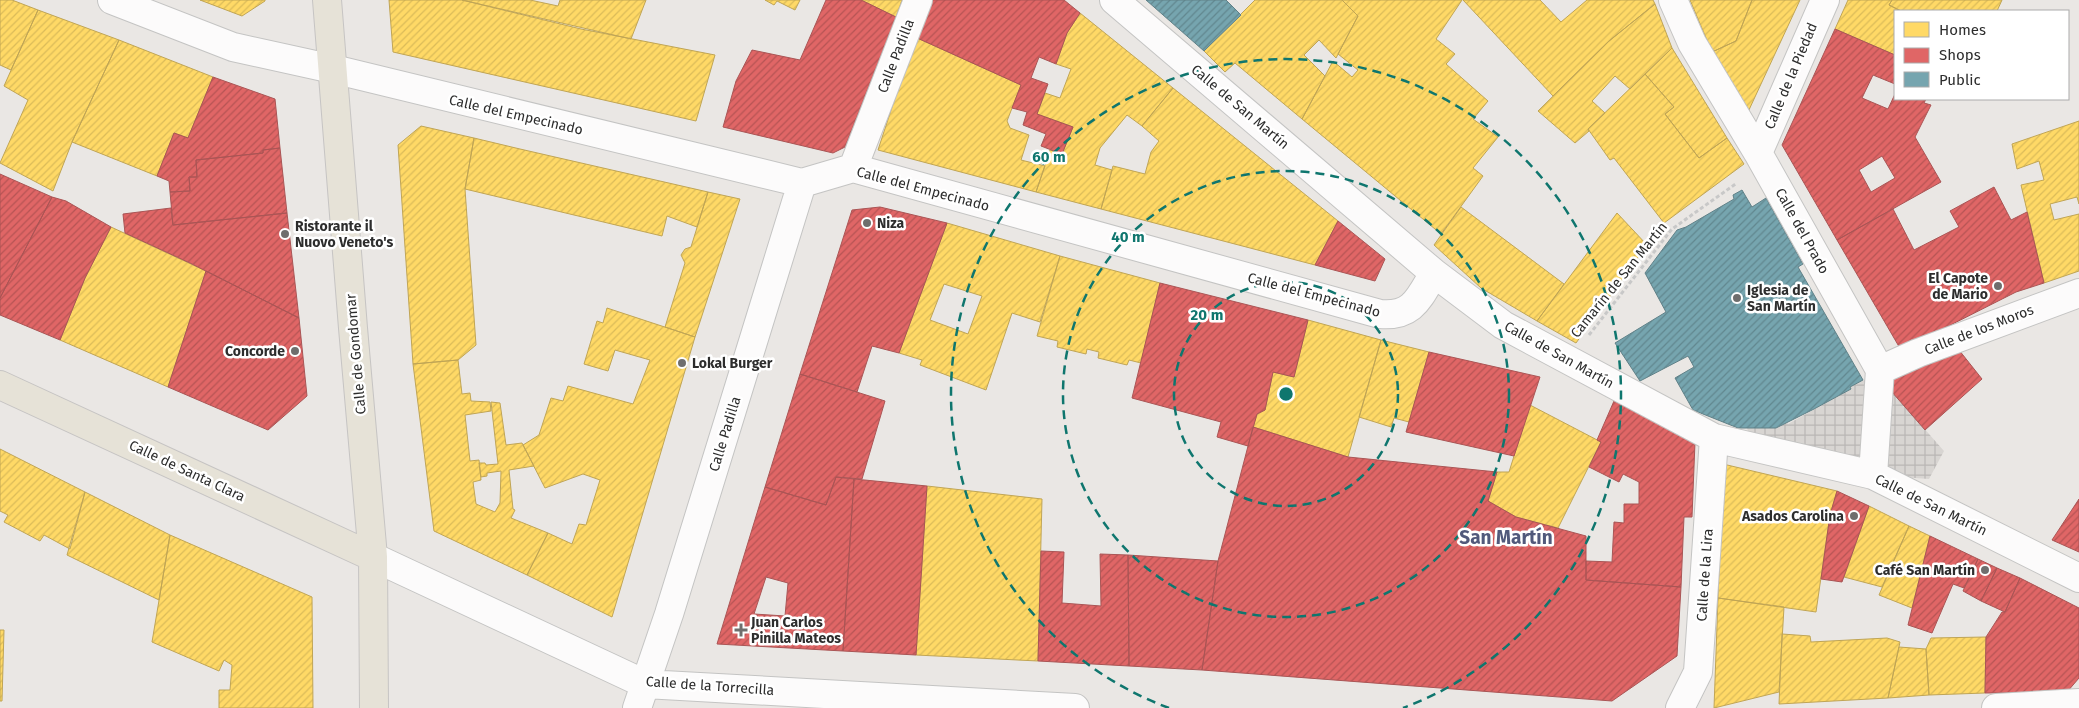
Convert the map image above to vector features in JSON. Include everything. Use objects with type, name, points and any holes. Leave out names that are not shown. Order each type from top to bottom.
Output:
[{"type":"main road","name":"Calle de Gondomar","points":[[327,0],[352,328],[373,557],[374,708]]},
{"type":"main road","name":"Calle de Santa Clara","points":[[0,385],[373,557]]},
{"type":"street","name":"Calle del Empecinado","points":[[112,0],[233,47],[333,69],[802,183],[853,168],[1380,314],[1403,313],[1414,305],[1434,273]]},
{"type":"street","name":"Calle Padilla","points":[[853,168],[918,0]]},
{"type":"street","name":"Calle de San Martín","points":[[1114,0],[1434,273],[1503,325],[1714,438],[1873,475],[2079,578]]},
{"type":"street","name":"Calle del Prado","points":[[1673,0],[1692,43],[1761,158],[1880,370]]},
{"type":"street","name":"Calle de la Piedad","points":[[1761,158],[1825,0]]},
{"type":"street","name":"Calle Padilla","points":[[641,696],[669,614],[802,183]]},
{"type":"street","name":"Calle de los Moros","points":[[1880,370],[1927,350],[2079,293]]},
{"type":"street","points":[[1873,475],[1880,370]]},
{"type":"street","name":"Calle de la Lira","points":[[1680,708],[1698,672],[1714,438]]},
{"type":"street","name":"Calle de la Torrecilla","points":[[373,557],[641,696],[1075,708]]},
{"type":"street","points":[[1996,708],[2079,703]]},
{"type":"path","name":"Camarín de San Martín","points":[[1569,361],[1672,229],[1761,158]]},
{"type":"shaded area","points":[[1863,380],[1885,384],[1944,451],[1929,479],[1873,475],[1753,447],[1747,428],[1776,428],[1787,422],[1788,424],[1851,389],[1850,387]]},
{"type":"building: Homes","points":[[0,0],[12,0],[38,10],[11,70],[0,65]]},
{"type":"building: Homes","points":[[200,0],[265,0],[265,1],[242,16]]},
{"type":"building: Homes","points":[[389,0],[462,0],[581,29],[715,55],[696,121],[393,52]]},
{"type":"building: Homes","points":[[462,0],[530,0],[558,6],[560,0],[646,0],[631,39]]},
{"type":"building: Homes","points":[[765,0],[800,0],[795,10],[777,1],[774,5]]},
{"type":"building: Homes","points":[[861,0],[902,0],[896,17]]},
{"type":"building: Homes","points":[[1255,0],[1342,0],[1358,16],[1336,58],[1319,40],[1304,55],[1325,76],[1302,119],[1235,63],[1225,72],[1204,51]]},
{"type":"building: Homes","points":[[1342,0],[1462,0],[1436,39],[1455,54],[1446,64],[1488,101],[1473,119],[1498,137],[1473,168],[1483,176],[1441,234],[1302,119],[1333,61],[1352,77],[1358,70],[1338,54],[1358,16]]},
{"type":"building: Homes","points":[[1463,0],[1540,0],[1561,22],[1587,0],[1653,0],[1655,4],[1609,41],[1553,96]]},
{"type":"building: Homes","points":[[1690,0],[1752,0],[1736,41],[1712,52]]},
{"type":"building: Homes","points":[[1752,0],[1800,0],[1748,112],[1712,52],[1736,41]]},
{"type":"building: Homes","points":[[1848,0],[1892,0],[1889,5],[1899,10],[1894,10],[1894,55],[1835,29]]},
{"type":"building: Homes","points":[[1892,0],[2002,0],[1997,10],[1899,10],[1889,5]]},
{"type":"building: Homes","points":[[1655,4],[1672,48],[1630,89],[1615,76],[1592,101],[1605,113],[1575,143],[1538,111],[1609,41]]},
{"type":"building: Homes","points":[[38,10],[119,40],[72,142],[53,191],[0,163],[28,100],[4,86]]},
{"type":"building: Homes","points":[[1080,13],[1173,88],[1142,126],[1127,115],[1100,148],[1095,165],[1112,170],[1101,209],[1036,192],[1050,150],[1062,154],[1073,127],[1037,114],[1045,93],[1060,98],[1071,69],[1056,64],[1067,33]]},
{"type":"building: Homes","points":[[915,37],[1021,85],[1007,121],[1010,128],[1029,135],[1021,160],[1045,166],[1036,192],[878,150]]},
{"type":"building: Homes","points":[[119,40],[213,77],[188,138],[174,133],[157,176],[72,142]]},
{"type":"building: Homes","points":[[1672,48],[1727,138],[1699,158],[1665,114],[1674,107],[1645,74]]},
{"type":"building: Homes","points":[[1645,74],[1674,107],[1665,114],[1699,158],[1727,138],[1744,164],[1664,223],[1614,158],[1610,160],[1588,129]]},
{"type":"building: Homes","points":[[1173,88],[1338,221],[1315,265],[1101,209],[1113,166],[1145,174],[1151,152],[1159,141],[1142,126]]},
{"type":"building: Homes","points":[[2079,121],[2079,204],[2077,197],[2050,204],[2054,220],[2079,214],[2079,271],[2044,283],[2021,185],[2044,180],[2039,161],[2017,169],[2012,144]]},
{"type":"building: Homes","points":[[421,126],[474,138],[465,189],[476,345],[458,360],[413,364],[398,145]]},
{"type":"building: Homes","points":[[474,138],[708,192],[697,227],[667,216],[662,236],[465,189]]},
{"type":"building: Homes","points":[[708,192],[740,199],[695,337],[665,327],[685,263],[681,255],[685,249],[691,247]]},
{"type":"building: Homes","points":[[1461,207],[1564,284],[1537,321],[1481,288],[1434,245]]},
{"type":"building: Homes","points":[[1617,213],[1647,245],[1576,343],[1537,321]]},
{"type":"building: Homes","points":[[947,223],[1060,256],[1040,322],[1012,313],[986,390],[920,365],[922,360],[899,353]],"holes":[[[944,284],[982,296],[968,334],[930,320]]]},
{"type":"building: Homes","points":[[111,227],[206,271],[168,387],[60,340],[85,278]]},
{"type":"building: Homes","points":[[1060,256],[1160,283],[1141,363],[1129,360],[1127,365],[1098,358],[1099,352],[1087,349],[1086,354],[1057,347],[1058,341],[1037,336]]},
{"type":"building: Homes","points":[[607,308],[695,337],[612,617],[527,575],[548,533],[572,544],[579,524],[586,525],[600,480],[583,474],[545,488],[523,445],[539,435],[551,398],[563,401],[568,386],[633,404],[650,360],[615,350],[608,371],[584,364],[597,321],[603,323]]},
{"type":"building: Homes","points":[[1308,320],[1381,340],[1348,457],[1253,427],[1257,414],[1265,410],[1273,372],[1294,377]]},
{"type":"building: Homes","points":[[1381,340],[1429,352],[1409,422],[1394,418],[1391,427],[1359,417]]},
{"type":"building: Homes","points":[[458,360],[462,394],[470,393],[471,401],[490,402],[491,411],[465,415],[470,461],[479,460],[479,463],[485,463],[486,465],[498,464],[491,402],[500,403],[506,445],[522,443],[534,466],[509,470],[513,509],[515,510],[511,518],[548,533],[527,575],[434,531],[413,364]],"holes":[[[480,470],[481,477],[487,476],[487,473],[501,471],[500,503],[495,512],[476,504],[473,482],[481,480]]]},
{"type":"building: Homes","points":[[1530,405],[1601,442],[1558,528],[1516,517],[1488,501],[1497,472],[1509,472]]},
{"type":"building: Homes","points":[[0,449],[85,492],[70,549],[44,535],[40,541],[4,522],[8,515],[0,511]]},
{"type":"building: Homes","points":[[1723,464],[1837,491],[1830,515],[1816,612],[1718,598]]},
{"type":"building: Homes","points":[[927,486],[1042,499],[1038,661],[916,655]]},
{"type":"building: Homes","points":[[85,492],[170,535],[159,600],[67,555]]},
{"type":"building: Homes","points":[[1869,506],[1909,526],[1882,587],[1844,577]]},
{"type":"building: Homes","points":[[1909,526],[1930,536],[1912,608],[1879,595]]},
{"type":"building: Homes","points":[[170,535],[312,597],[313,708],[219,708],[219,690],[230,690],[232,665],[224,660],[219,671],[152,642]]},
{"type":"building: Homes","points":[[1718,598],[1784,607],[1779,692],[1714,708]]},
{"type":"building: Homes","points":[[0,630],[4,630],[2,701],[0,701]]},
{"type":"building: Homes","points":[[1782,634],[1810,636],[1811,642],[1887,638],[1900,642],[1888,698],[1779,704]]},
{"type":"building: Homes","points":[[1986,637],[1985,693],[1929,695],[1926,649],[1931,638]]},
{"type":"building: Homes","points":[[1899,647],[1926,649],[1929,695],[1888,698]]},
{"type":"building: Shops","points":[[826,0],[861,0],[896,17],[845,147],[833,153],[723,127],[736,81],[752,50],[800,60]]},
{"type":"building: Shops","points":[[931,0],[1064,0],[1080,13],[1067,33],[1056,64],[1039,57],[1031,78],[1048,84],[1037,114],[1073,127],[1062,154],[1041,146],[1046,134],[1023,125],[1027,112],[1012,108],[1021,85],[915,37]]},
{"type":"building: Shops","points":[[1835,29],[1894,55],[1894,84],[1873,75],[1862,98],[1888,109],[1894,96],[1894,100],[1926,100],[1924,103],[1931,105],[1915,137],[1941,182],[1837,240],[1782,145]],"holes":[[[1882,156],[1895,178],[1871,192],[1859,170]]]},
{"type":"building: Shops","points":[[213,77],[275,99],[280,148],[263,150],[263,153],[196,160],[197,177],[189,177],[190,191],[170,192],[169,181],[157,176],[174,133],[188,138]]},
{"type":"building: Shops","points":[[280,148],[287,213],[173,225],[170,192],[190,191],[189,177],[197,177],[196,160],[263,153],[263,150]]},
{"type":"building: Shops","points":[[0,174],[52,197],[0,298]]},
{"type":"building: Shops","points":[[1994,187],[2011,220],[2027,212],[2044,283],[2016,292],[1901,350],[1837,240],[1893,209],[1914,250],[1959,227],[1950,211]]},
{"type":"building: Shops","points":[[52,197],[66,201],[111,227],[85,278],[60,340],[0,315],[0,298]]},
{"type":"building: Shops","points":[[880,207],[947,223],[899,353],[872,346],[857,392],[800,374],[852,210]]},
{"type":"building: Shops","points":[[171,208],[173,225],[287,213],[299,318],[190,263],[125,233],[123,214]]},
{"type":"building: Shops","points":[[1338,221],[1385,259],[1375,281],[1315,265]]},
{"type":"building: Shops","points":[[206,271],[299,318],[307,396],[268,430],[168,387]]},
{"type":"building: Shops","points":[[1160,283],[1308,320],[1294,377],[1273,372],[1265,410],[1257,414],[1248,446],[1217,437],[1221,422],[1132,398]]},
{"type":"building: Shops","points":[[1955,345],[1982,379],[1925,430],[1885,384],[1908,367]]},
{"type":"building: Shops","points":[[1429,352],[1540,377],[1514,456],[1406,432]]},
{"type":"building: Shops","points":[[800,374],[885,401],[862,479],[836,477],[826,505],[765,487]]},
{"type":"building: Shops","points":[[1614,401],[1695,442],[1692,517],[1684,517],[1681,587],[1586,580],[1586,561],[1612,562],[1614,522],[1624,523],[1624,504],[1639,504],[1639,482],[1623,474],[1619,482],[1589,467],[1601,442],[1597,440]]},
{"type":"building: Shops","points":[[1253,427],[1348,457],[1497,472],[1488,501],[1516,517],[1586,536],[1586,580],[1681,587],[1677,656],[1612,701],[1202,670],[1218,561]]},
{"type":"building: Shops","points":[[836,477],[854,479],[843,651],[717,644],[765,487],[826,505]],"holes":[[[766,577],[788,583],[785,616],[754,614]]]},
{"type":"building: Shops","points":[[854,479],[927,486],[916,655],[843,651]]},
{"type":"building: Shops","points":[[1837,491],[1869,506],[1842,582],[1821,579],[1830,515]]},
{"type":"building: Shops","points":[[2079,499],[2079,552],[2052,540]]},
{"type":"building: Shops","points":[[1930,536],[1978,559],[1964,588],[1953,584],[1932,633],[1908,625]]},
{"type":"building: Shops","points":[[1041,551],[1064,552],[1062,603],[1101,606],[1100,554],[1128,555],[1129,666],[1038,661]]},
{"type":"building: Shops","points":[[1128,555],[1218,561],[1202,670],[1129,666]]},
{"type":"building: Shops","points":[[1978,559],[1997,568],[1981,601],[1963,591]]},
{"type":"building: Shops","points":[[1997,568],[2020,578],[2005,612],[1981,601]]},
{"type":"building: Shops","points":[[2020,578],[2079,608],[2079,678],[2067,692],[1985,693],[1986,637],[2002,612],[2005,612]]},
{"type":"building: Public","points":[[1146,0],[1226,0],[1241,15],[1204,51]]},
{"type":"building: Public","name":"Iglesia de San Martín","points":[[1742,190],[1752,207],[1766,198],[1803,264],[1798,267],[1863,380],[1850,387],[1851,389],[1776,428],[1738,428],[1693,410],[1675,378],[1694,367],[1688,356],[1640,381],[1615,343],[1666,312],[1645,273],[1677,230],[1686,227],[1734,199],[1733,195]]},
{"type":"place","name":"Niza","points":[[867,223]]},
{"type":"place","name":"Ristorante il Nuovo Veneto's","points":[[285,234]]},
{"type":"place","name":"El Capote de Mario","points":[[1998,286]]},
{"type":"place","name":"Iglesia de San Martín","points":[[1737,298]]},
{"type":"place","name":"Concorde","points":[[295,351]]},
{"type":"place","name":"Lokal Burger","points":[[682,363]]},
{"type":"place","name":"Asados Carolina","points":[[1854,516]]},
{"type":"place","name":"Café San Martín","points":[[1985,570]]},
{"type":"place","name":"Juan Carlos Pinilla Mateos","points":[[741,630]]},
{"type":"district","name":"San Martín","points":[[1506,537]]}]
